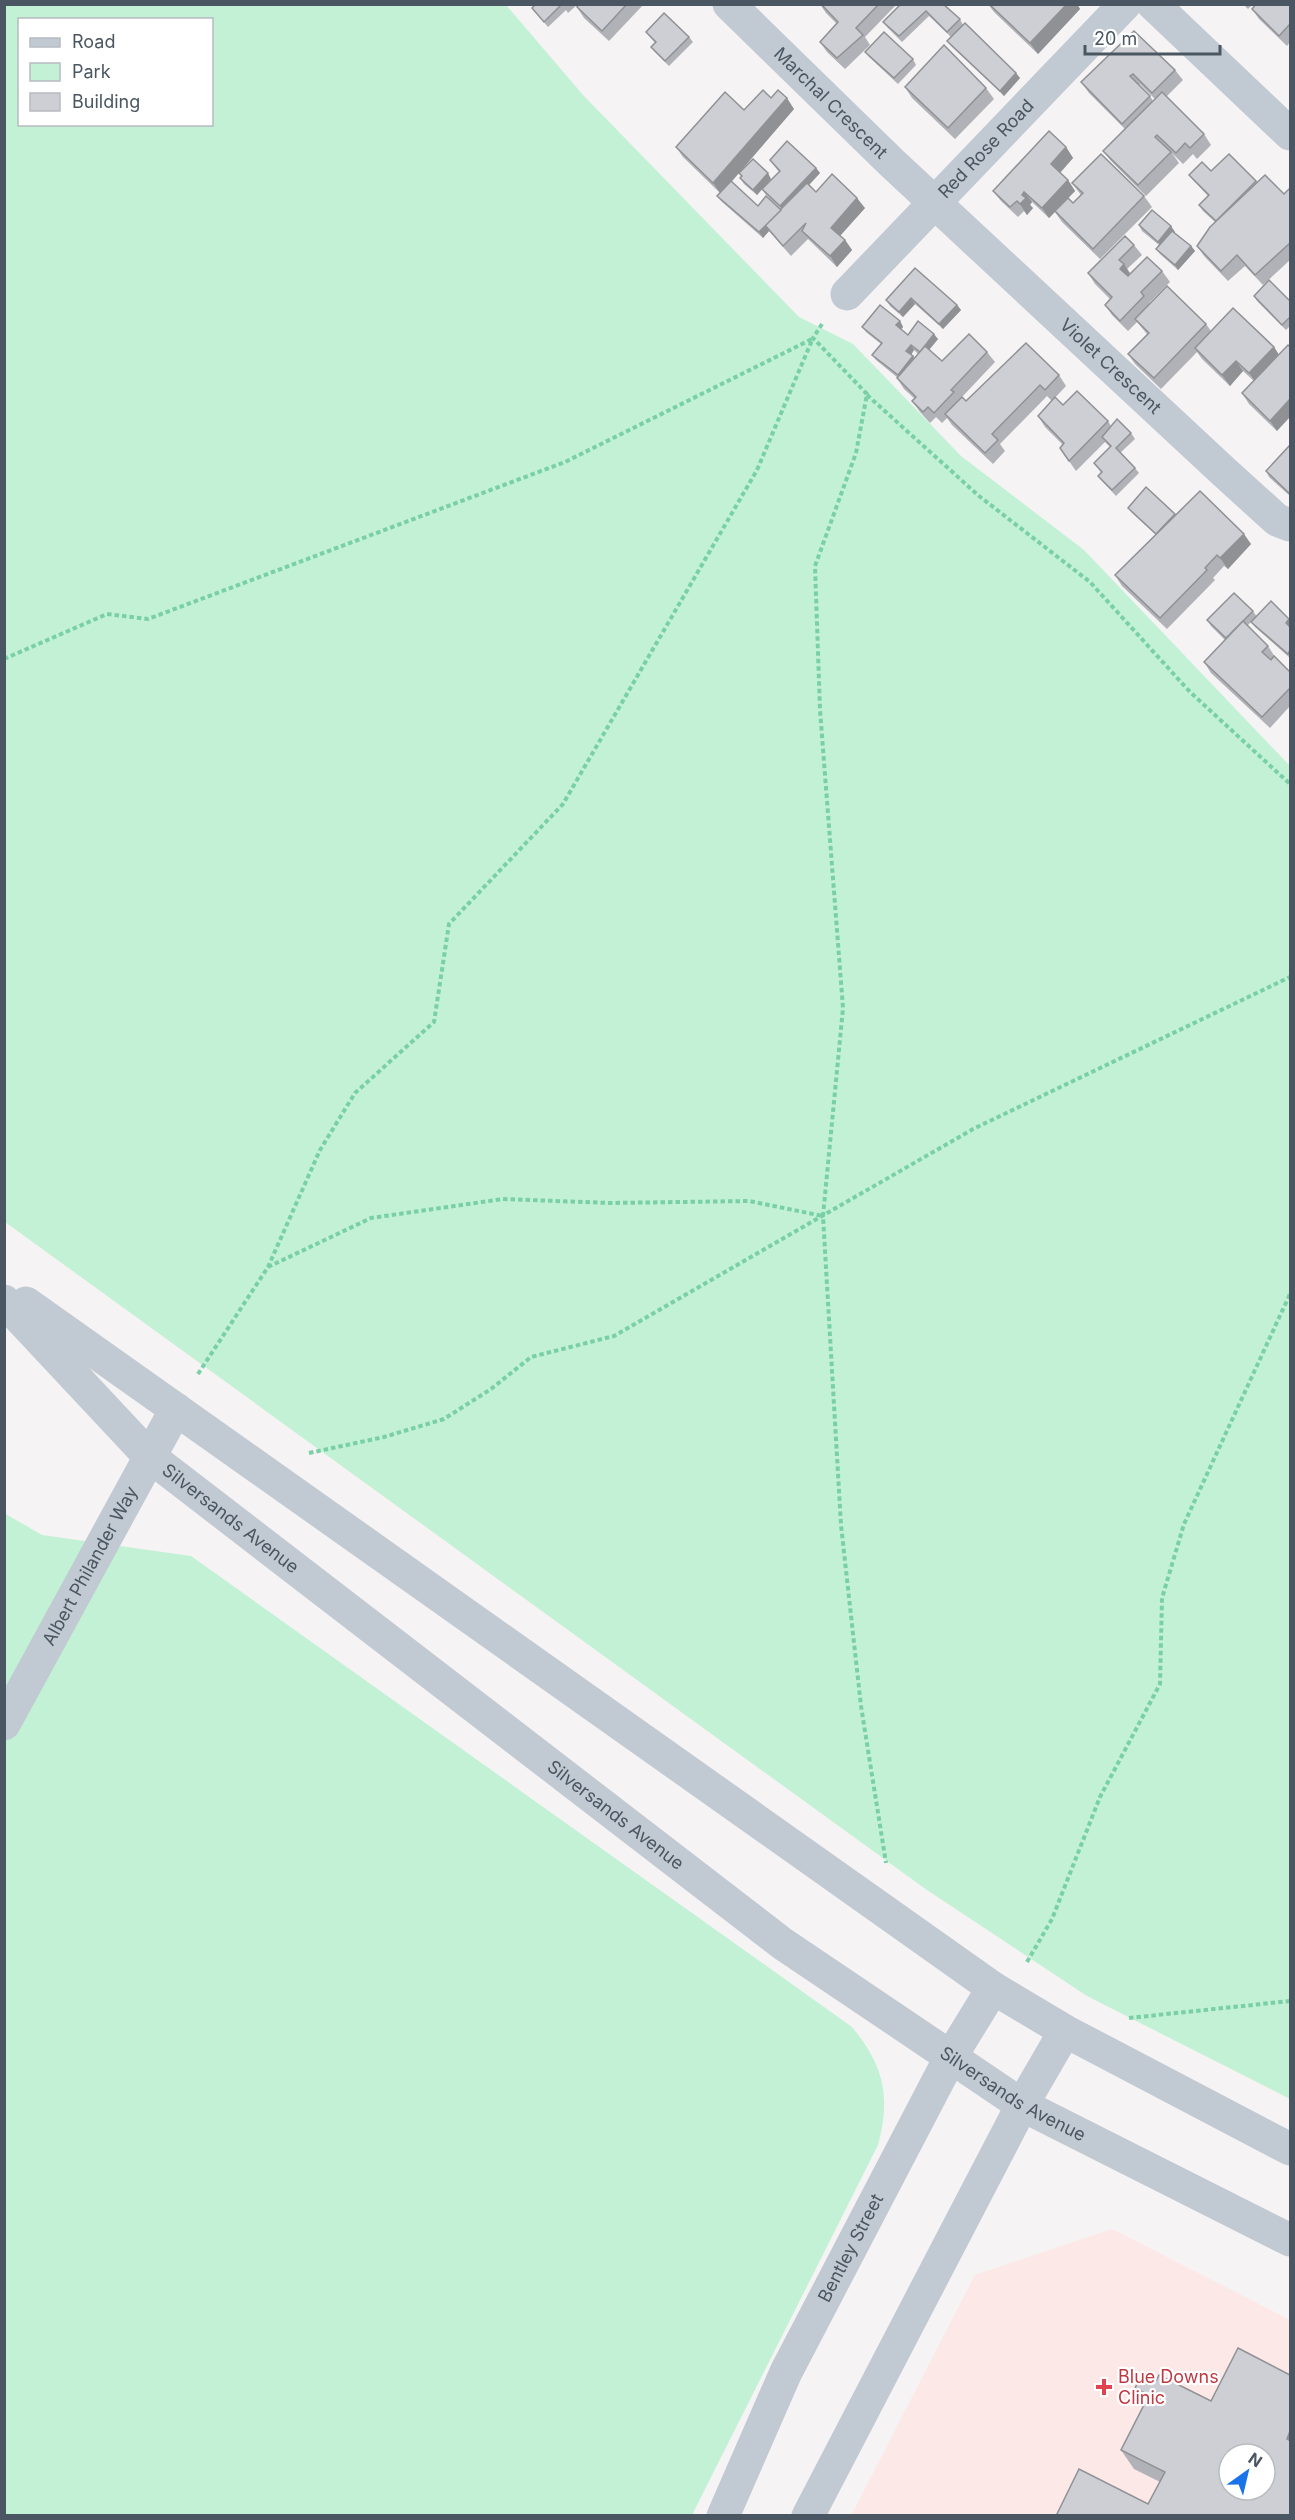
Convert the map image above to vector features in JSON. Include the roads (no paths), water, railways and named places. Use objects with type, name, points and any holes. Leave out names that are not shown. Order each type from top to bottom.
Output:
[{"type":"street","name":"Marchal Crescent","points":[[729,4],[935,202]]},
{"type":"street","name":"Red Rose Road","points":[[847,294],[1125,4]]},
{"type":"street","points":[[1153,4],[1290,134]]},
{"type":"street","name":"Violet Crescent","points":[[935,202],[1269,513],[1290,525]]},
{"type":"street","points":[[4,1288],[993,1988],[1065,2031],[1290,2149]]},
{"type":"street","name":"Silversands Avenue","points":[[4,1301],[149,1455],[783,1944],[1022,2105],[1290,2240]]},
{"type":"street","name":"Albert Philander Way","points":[[4,1724],[176,1409]]},
{"type":"street","name":"Bentley Street","points":[[725,2515],[786,2372],[950,2058],[993,1988]]},
{"type":"street","points":[[808,2516],[1022,2105],[1065,2031]]},
{"type":"place","name":"Blue Downs Clinic","points":[[1104,2387]]}]
